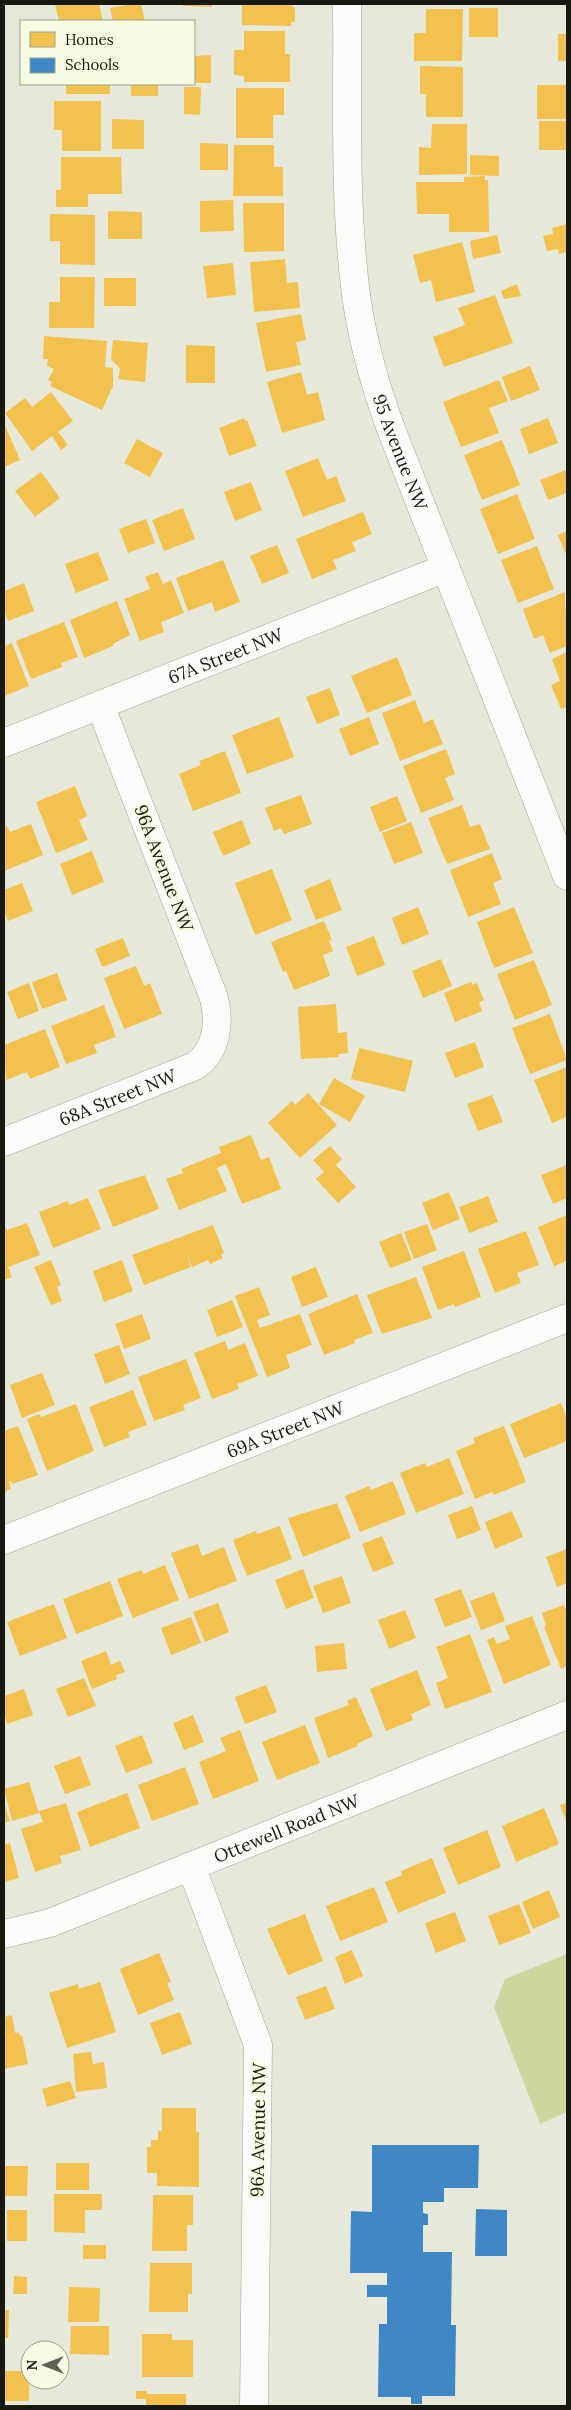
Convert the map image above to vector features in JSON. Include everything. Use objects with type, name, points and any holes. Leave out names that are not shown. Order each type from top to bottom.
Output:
[{"type":"street","name":"95 Avenue NW","points":[[347,4],[350,244],[360,317],[382,403],[567,876]]},
{"type":"street","name":"67A Street NW","points":[[4,744],[446,568]]},
{"type":"street","name":"96A Avenue NW","points":[[100,705],[214,998],[217,1015],[216,1034]]},
{"type":"street","name":"68A Street NW","points":[[4,1142],[195,1066],[205,1059],[216,1034]]},
{"type":"street","name":"69A Street NW","points":[[4,1540],[567,1318]]},
{"type":"street","name":"Ottewell Road NW","points":[[4,1934],[50,1922],[567,1715]]},
{"type":"street","name":"96A Avenue NW","points":[[190,1866],[258,2046],[254,2406]]},
{"type":"green space","points":[[567,1954],[567,2112],[540,2124],[494,2007],[505,1979]]},
{"type":"building: Homes","points":[[55,4],[99,4],[103,20],[59,20]]},
{"type":"building: Homes","points":[[141,4],[145,20],[113,20],[110,8]]},
{"type":"building: Homes","points":[[183,4],[212,4],[212,7],[183,6]]},
{"type":"building: Homes","points":[[242,4],[292,4],[292,7],[295,7],[295,22],[291,22],[291,26],[242,25]]},
{"type":"building: Homes","points":[[469,8],[498,8],[498,37],[469,37]]},
{"type":"building: Homes","points":[[426,9],[463,9],[462,61],[414,61],[414,33],[426,33]]},
{"type":"building: Homes","points":[[244,31],[285,31],[285,54],[290,54],[290,82],[244,82],[244,76],[234,75],[234,50],[244,50]]},
{"type":"building: Homes","points":[[558,34],[567,34],[567,61],[558,61]]},
{"type":"building: Homes","points":[[211,55],[211,83],[195,83],[195,56]]},
{"type":"building: Homes","points":[[420,66],[463,67],[463,117],[426,117],[426,94],[420,94]]},
{"type":"building: Homes","points":[[66,85],[110,85],[110,94],[66,94]]},
{"type":"building: Homes","points":[[131,85],[158,85],[158,96],[131,96]]},
{"type":"building: Homes","points":[[537,85],[567,85],[567,119],[537,119]]},
{"type":"building: Homes","points":[[184,87],[201,87],[200,115],[184,114]]},
{"type":"building: Homes","points":[[236,88],[284,88],[284,115],[273,115],[273,138],[236,138]]},
{"type":"building: Homes","points":[[54,101],[101,101],[101,151],[62,151],[62,130],[54,130]]},
{"type":"building: Homes","points":[[112,119],[144,120],[144,149],[112,149]]},
{"type":"building: Homes","points":[[539,121],[567,121],[567,150],[539,150]]},
{"type":"building: Homes","points":[[432,124],[467,124],[467,174],[419,175],[419,147],[431,148]]},
{"type":"building: Homes","points":[[200,143],[228,144],[228,170],[200,170]]},
{"type":"building: Homes","points":[[234,145],[274,145],[274,167],[283,167],[283,196],[233,196]]},
{"type":"building: Homes","points":[[470,155],[499,156],[499,176],[470,175]]},
{"type":"building: Homes","points":[[61,157],[121,157],[122,194],[88,194],[88,207],[56,207],[56,190],[61,190]]},
{"type":"building: Homes","points":[[485,176],[485,180],[488,180],[489,232],[449,232],[449,214],[417,214],[416,182],[464,182],[464,177]]},
{"type":"building: Homes","points":[[233,200],[234,231],[200,232],[200,201]]},
{"type":"building: Homes","points":[[243,203],[284,203],[284,251],[244,252]]},
{"type":"building: Homes","points":[[108,211],[142,212],[142,239],[108,239]]},
{"type":"building: Homes","points":[[50,214],[95,215],[95,265],[60,264],[60,241],[50,241]]},
{"type":"building: Homes","points":[[567,224],[567,252],[559,254],[558,249],[547,251],[543,236],[553,234],[552,228]]},
{"type":"building: Homes","points":[[497,235],[501,253],[473,259],[470,241]]},
{"type":"building: Homes","points":[[462,242],[475,292],[436,302],[431,280],[420,283],[413,255]]},
{"type":"building: Homes","points":[[285,259],[287,283],[298,282],[300,308],[254,312],[250,262]]},
{"type":"building: Homes","points":[[233,263],[236,295],[207,298],[203,266]]},
{"type":"building: Homes","points":[[60,277],[95,277],[94,328],[49,328],[49,302],[60,302]]},
{"type":"building: Homes","points":[[104,278],[136,278],[136,306],[104,306]]},
{"type":"building: Homes","points":[[517,284],[521,296],[504,299],[501,291]]},
{"type":"building: Homes","points":[[495,295],[513,343],[444,367],[433,337],[465,325],[458,308]]},
{"type":"building: Homes","points":[[301,314],[306,340],[296,342],[301,365],[266,372],[256,323]]},
{"type":"building: Homes","points":[[44,336],[107,341],[105,367],[113,368],[113,386],[102,410],[50,386],[52,382],[48,380],[54,369],[47,366],[48,359],[43,359]]},
{"type":"building: Homes","points":[[113,340],[148,343],[145,382],[118,379],[120,369],[111,359]]},
{"type":"building: Homes","points":[[186,345],[215,346],[215,383],[186,383]]},
{"type":"building: Homes","points":[[530,366],[540,390],[511,401],[502,377]]},
{"type":"building: Homes","points":[[301,372],[307,395],[318,392],[325,420],[282,433],[267,382]]},
{"type":"building: Homes","points":[[499,380],[508,401],[489,408],[499,433],[461,447],[443,402]]},
{"type":"building: Homes","points":[[51,392],[73,421],[58,432],[68,445],[61,450],[52,436],[32,451],[5,413],[25,398],[32,407]]},
{"type":"building: Homes","points":[[244,418],[245,421],[247,420],[257,446],[229,456],[219,428]]},
{"type":"building: Homes","points":[[548,418],[558,443],[529,454],[520,429]]},
{"type":"building: Homes","points":[[4,423],[20,460],[4,467]]},
{"type":"building: Homes","points":[[137,439],[163,453],[150,477],[124,463]]},
{"type":"building: Homes","points":[[502,440],[520,485],[482,500],[464,455]]},
{"type":"building: Homes","points":[[318,458],[327,480],[336,476],[346,501],[303,517],[285,471]]},
{"type":"building: Homes","points":[[566,470],[567,493],[548,500],[540,480]]},
{"type":"building: Homes","points":[[41,472],[60,498],[35,517],[15,491]]},
{"type":"building: Homes","points":[[251,482],[262,510],[235,521],[224,492]]},
{"type":"building: Homes","points":[[517,494],[535,539],[498,554],[480,509]]},
{"type":"building: Homes","points":[[183,508],[195,539],[164,551],[152,520]]},
{"type":"building: Homes","points":[[363,512],[372,534],[352,542],[356,551],[333,560],[337,569],[312,579],[296,539]]},
{"type":"building: Homes","points":[[146,519],[155,543],[128,553],[119,529]]},
{"type":"building: Homes","points":[[567,531],[567,553],[565,553],[558,535]]},
{"type":"building: Homes","points":[[277,545],[289,573],[262,584],[250,556]]},
{"type":"building: Homes","points":[[537,546],[554,589],[518,603],[501,560]]},
{"type":"building: Homes","points":[[98,552],[109,580],[76,593],[65,564]]},
{"type":"building: Homes","points":[[223,560],[240,602],[215,612],[212,602],[188,611],[176,578]]},
{"type":"building: Homes","points":[[158,572],[163,584],[171,580],[184,613],[161,622],[164,632],[140,641],[124,599],[150,589],[145,577]]},
{"type":"building: Homes","points":[[24,583],[34,611],[8,621],[4,610],[4,591]]},
{"type":"building: Homes","points":[[565,592],[567,646],[550,653],[543,635],[534,639],[523,609]]},
{"type":"building: Homes","points":[[117,601],[130,635],[113,644],[113,646],[84,658],[70,620]]},
{"type":"building: Homes","points":[[64,622],[78,657],[61,663],[62,667],[31,679],[16,641]]},
{"type":"building: Homes","points":[[12,643],[29,686],[4,696],[4,646]]},
{"type":"building: Homes","points":[[567,652],[567,707],[561,709],[551,685],[560,681],[552,659]]},
{"type":"building: Homes","points":[[397,657],[412,695],[367,713],[351,676]]},
{"type":"building: Homes","points":[[330,688],[340,715],[317,724],[306,697]]},
{"type":"building: Homes","points":[[415,700],[424,723],[433,719],[443,744],[400,761],[382,713]]},
{"type":"building: Homes","points":[[279,717],[294,757],[247,774],[232,735]]},
{"type":"building: Homes","points":[[369,717],[379,744],[350,756],[339,729]]},
{"type":"building: Homes","points":[[446,749],[455,774],[445,778],[454,800],[421,813],[403,766]]},
{"type":"building: Homes","points":[[225,751],[241,793],[193,811],[179,774],[201,765],[199,761]]},
{"type":"building: Homes","points":[[75,786],[87,816],[79,820],[88,840],[56,853],[36,802]]},
{"type":"building: Homes","points":[[301,795],[312,824],[284,834],[281,828],[274,831],[265,808]]},
{"type":"building: Homes","points":[[397,796],[407,821],[380,832],[370,807]]},
{"type":"building: Homes","points":[[462,805],[470,827],[480,824],[490,849],[447,864],[428,818]]},
{"type":"building: Homes","points":[[242,820],[251,844],[223,856],[213,832]]},
{"type":"building: Homes","points":[[411,822],[423,853],[394,864],[382,833]]},
{"type":"building: Homes","points":[[31,824],[43,855],[4,871],[4,828],[7,826],[10,832]]},
{"type":"building: Homes","points":[[92,851],[104,882],[72,895],[60,864]]},
{"type":"building: Homes","points":[[492,853],[502,879],[493,883],[501,904],[468,917],[450,870]]},
{"type":"building: Homes","points":[[272,869],[292,920],[255,935],[235,883]]},
{"type":"building: Homes","points":[[330,879],[342,910],[316,920],[304,890]]},
{"type":"building: Homes","points":[[22,883],[33,911],[8,921],[4,911],[4,890]]},
{"type":"building: Homes","points":[[418,907],[429,934],[402,945],[392,918]]},
{"type":"building: Homes","points":[[514,907],[533,953],[494,968],[477,922]]},
{"type":"building: Homes","points":[[324,921],[332,940],[329,941],[333,951],[323,955],[330,976],[294,990],[286,971],[283,972],[271,942]]},
{"type":"building: Homes","points":[[374,936],[385,965],[357,976],[346,947]]},
{"type":"building: Homes","points":[[123,938],[130,956],[102,967],[95,949]]},
{"type":"building: Homes","points":[[441,959],[452,986],[423,998],[412,971]]},
{"type":"building: Homes","points":[[534,960],[552,1005],[515,1020],[497,974]]},
{"type":"building: Homes","points":[[136,966],[144,986],[150,983],[162,1014],[124,1029],[104,978]]},
{"type":"building: Homes","points":[[57,973],[67,1000],[42,1009],[32,982]]},
{"type":"building: Homes","points":[[471,982],[472,985],[477,983],[484,1000],[479,1002],[482,1011],[455,1022],[444,993]]},
{"type":"building: Homes","points":[[29,983],[39,1011],[18,1019],[7,992]]},
{"type":"building: Homes","points":[[336,1004],[338,1033],[347,1032],[348,1053],[338,1054],[339,1057],[301,1059],[298,1007]]},
{"type":"building: Homes","points":[[104,1005],[116,1037],[94,1045],[97,1053],[66,1064],[51,1026]]},
{"type":"building: Homes","points":[[550,1014],[567,1060],[530,1074],[512,1028]]},
{"type":"building: Homes","points":[[45,1029],[60,1067],[30,1079],[27,1072],[6,1080],[4,1045]]},
{"type":"building: Homes","points":[[475,1042],[484,1067],[455,1078],[445,1053]]},
{"type":"building: Homes","points":[[359,1048],[413,1061],[405,1092],[351,1079]]},
{"type":"building: Homes","points":[[567,1067],[567,1117],[552,1123],[534,1080]]},
{"type":"building: Homes","points":[[334,1078],[365,1096],[350,1122],[319,1104]]},
{"type":"building: Homes","points":[[308,1093],[337,1125],[300,1158],[268,1123],[292,1101],[295,1105]]},
{"type":"building: Homes","points":[[492,1095],[503,1122],[478,1131],[467,1104]]},
{"type":"building: Homes","points":[[251,1135],[261,1160],[269,1157],[281,1189],[242,1204],[226,1164],[217,1168],[227,1191],[179,1210],[166,1179],[183,1173],[181,1169],[221,1153],[219,1147]]},
{"type":"building: Homes","points":[[330,1146],[342,1159],[336,1165],[356,1187],[338,1203],[316,1179],[324,1172],[313,1160]]},
{"type":"building: Homes","points":[[567,1165],[567,1198],[553,1204],[541,1175]]},
{"type":"building: Homes","points":[[145,1175],[159,1209],[113,1227],[98,1190]]},
{"type":"building: Homes","points":[[449,1192],[460,1219],[433,1230],[422,1203]]},
{"type":"building: Homes","points":[[488,1196],[498,1222],[469,1233],[459,1207]]},
{"type":"building: Homes","points":[[88,1198],[101,1229],[53,1248],[39,1212],[68,1201],[69,1205]]},
{"type":"building: Homes","points":[[567,1215],[567,1261],[554,1266],[538,1227]]},
{"type":"building: Homes","points":[[27,1223],[40,1255],[8,1267],[12,1277],[4,1280],[4,1226],[7,1230]]},
{"type":"building: Homes","points":[[427,1224],[437,1250],[414,1259],[404,1232]]},
{"type":"building: Homes","points":[[213,1225],[224,1253],[221,1254],[223,1258],[210,1264],[208,1260],[192,1267],[187,1254],[191,1267],[144,1285],[132,1255]]},
{"type":"building: Homes","points":[[526,1231],[539,1265],[517,1273],[521,1283],[495,1293],[478,1249]]},
{"type":"building: Homes","points":[[401,1233],[412,1260],[390,1268],[379,1242]]},
{"type":"building: Homes","points":[[464,1251],[481,1297],[455,1307],[454,1304],[438,1310],[422,1267]]},
{"type":"building: Homes","points":[[51,1260],[61,1285],[57,1287],[62,1301],[51,1305],[34,1267]]},
{"type":"building: Homes","points":[[122,1260],[133,1291],[104,1302],[93,1271]]},
{"type":"building: Homes","points":[[316,1267],[328,1297],[302,1307],[291,1277]]},
{"type":"building: Homes","points":[[416,1277],[432,1318],[382,1334],[367,1295]]},
{"type":"building: Homes","points":[[259,1287],[270,1315],[257,1320],[260,1328],[300,1314],[312,1345],[286,1355],[290,1368],[267,1377],[235,1296]]},
{"type":"building: Homes","points":[[357,1294],[373,1333],[354,1340],[355,1343],[324,1355],[308,1314]]},
{"type":"building: Homes","points":[[232,1300],[243,1327],[217,1337],[207,1310]]},
{"type":"building: Homes","points":[[142,1314],[151,1339],[124,1349],[115,1324]]},
{"type":"building: Homes","points":[[225,1341],[228,1350],[245,1343],[258,1376],[237,1384],[239,1389],[212,1399],[194,1353]]},
{"type":"building: Homes","points":[[119,1345],[130,1374],[105,1384],[94,1354]]},
{"type":"building: Homes","points":[[186,1359],[201,1398],[183,1405],[185,1410],[154,1421],[138,1377]]},
{"type":"building: Homes","points":[[42,1373],[55,1405],[22,1418],[10,1385]]},
{"type":"building: Homes","points":[[133,1390],[147,1425],[128,1432],[130,1437],[104,1447],[89,1407]]},
{"type":"building: Homes","points":[[561,1403],[567,1418],[567,1441],[524,1458],[510,1424]]},
{"type":"building: Homes","points":[[76,1404],[94,1451],[47,1471],[27,1419],[39,1414],[41,1417]]},
{"type":"building: Homes","points":[[18,1426],[38,1475],[12,1484],[11,1481],[9,1482],[11,1489],[4,1492],[4,1431]]},
{"type":"building: Homes","points":[[504,1426],[526,1482],[494,1495],[492,1492],[475,1499],[456,1451],[475,1443],[473,1438]]},
{"type":"building: Homes","points":[[449,1458],[464,1494],[416,1513],[400,1473],[425,1463],[427,1467]]},
{"type":"building: Homes","points":[[393,1481],[406,1514],[360,1532],[345,1496],[369,1486],[371,1490]]},
{"type":"building: Homes","points":[[337,1503],[351,1538],[303,1557],[288,1518]]},
{"type":"building: Homes","points":[[472,1506],[481,1530],[457,1539],[448,1515]]},
{"type":"building: Homes","points":[[512,1511],[523,1537],[495,1549],[485,1522]]},
{"type":"building: Homes","points":[[280,1526],[292,1559],[247,1576],[233,1540],[256,1531],[257,1534]]},
{"type":"building: Homes","points":[[382,1536],[394,1564],[373,1572],[362,1544]]},
{"type":"building: Homes","points":[[198,1544],[202,1556],[224,1547],[237,1581],[189,1599],[171,1553]]},
{"type":"building: Homes","points":[[567,1549],[567,1583],[557,1587],[546,1557]]},
{"type":"building: Homes","points":[[165,1565],[179,1600],[133,1618],[117,1579],[142,1570],[143,1574]]},
{"type":"building: Homes","points":[[303,1569],[314,1598],[286,1609],[275,1580]]},
{"type":"building: Homes","points":[[342,1576],[351,1603],[323,1613],[313,1586]]},
{"type":"building: Homes","points":[[110,1581],[123,1616],[76,1634],[63,1599]]},
{"type":"building: Homes","points":[[461,1589],[472,1617],[445,1627],[434,1599]]},
{"type":"building: Homes","points":[[494,1592],[505,1621],[481,1630],[470,1601]]},
{"type":"building: Homes","points":[[218,1603],[229,1632],[205,1642],[193,1612]]},
{"type":"building: Homes","points":[[54,1604],[67,1638],[20,1656],[7,1622]]},
{"type":"building: Homes","points":[[564,1605],[567,1613],[567,1666],[561,1669],[544,1627],[546,1626],[542,1613]]},
{"type":"building: Homes","points":[[405,1610],[416,1638],[389,1649],[378,1620]]},
{"type":"building: Homes","points":[[532,1616],[551,1665],[504,1684],[487,1640],[494,1637],[497,1644],[510,1639],[505,1626]]},
{"type":"building: Homes","points":[[191,1617],[201,1643],[171,1655],[161,1628]]},
{"type":"building: Homes","points":[[470,1634],[492,1692],[445,1709],[436,1683],[448,1678],[436,1647]]},
{"type":"building: Homes","points":[[344,1643],[347,1669],[317,1672],[315,1646]]},
{"type":"building: Homes","points":[[106,1651],[111,1665],[120,1661],[125,1672],[116,1675],[117,1679],[92,1689],[81,1661]]},
{"type":"building: Homes","points":[[417,1670],[431,1705],[411,1714],[413,1720],[386,1731],[370,1689]]},
{"type":"building: Homes","points":[[84,1678],[96,1706],[68,1717],[56,1689]]},
{"type":"building: Homes","points":[[266,1685],[277,1712],[245,1724],[235,1697]]},
{"type":"building: Homes","points":[[24,1689],[33,1715],[7,1724],[4,1713],[4,1696]]},
{"type":"building: Homes","points":[[356,1697],[373,1736],[357,1744],[358,1746],[328,1758],[314,1718],[349,1705],[347,1701]]},
{"type":"building: Homes","points":[[193,1715],[204,1742],[184,1750],[173,1723]]},
{"type":"building: Homes","points":[[305,1725],[320,1763],[277,1780],[262,1742]]},
{"type":"building: Homes","points":[[240,1730],[259,1781],[213,1799],[199,1762],[226,1751],[220,1738]]},
{"type":"building: Homes","points":[[142,1735],[153,1763],[126,1773],[115,1746]]},
{"type":"building: Homes","points":[[80,1756],[91,1785],[65,1794],[54,1766]]},
{"type":"building: Homes","points":[[185,1767],[199,1804],[152,1821],[138,1785]]},
{"type":"building: Homes","points":[[29,1782],[39,1813],[12,1821],[4,1789]]},
{"type":"building: Homes","points":[[127,1793],[140,1828],[90,1847],[77,1812]]},
{"type":"building: Homes","points":[[4,1803],[10,1821],[4,1823]]},
{"type":"building: Homes","points":[[66,1803],[81,1850],[60,1856],[62,1863],[35,1872],[21,1829],[43,1822],[39,1811]]},
{"type":"building: Homes","points":[[567,1803],[567,1823],[560,1805]]},
{"type":"building: Homes","points":[[544,1808],[559,1844],[516,1862],[502,1826]]},
{"type":"building: Homes","points":[[487,1830],[501,1867],[458,1885],[443,1848]]},
{"type":"building: Homes","points":[[10,1843],[19,1878],[4,1882],[4,1845]]},
{"type":"building: Homes","points":[[432,1858],[446,1893],[398,1913],[385,1882],[402,1875],[401,1871]]},
{"type":"building: Homes","points":[[374,1887],[388,1922],[340,1941],[326,1906]]},
{"type":"building: Homes","points":[[549,1890],[560,1917],[533,1929],[522,1902]]},
{"type":"building: Homes","points":[[519,1904],[531,1933],[499,1945],[488,1916]]},
{"type":"building: Homes","points":[[455,1912],[466,1941],[436,1953],[425,1923]]},
{"type":"building: Homes","points":[[305,1914],[323,1961],[288,1975],[267,1929]]},
{"type":"building: Homes","points":[[352,1950],[363,1976],[345,1984],[335,1957]]},
{"type":"building: Homes","points":[[159,1953],[171,1982],[167,1983],[174,2000],[138,2015],[120,1969]]},
{"type":"building: Homes","points":[[100,1982],[116,2032],[67,2048],[49,1993],[78,1984],[79,1989]]},
{"type":"building: Homes","points":[[326,1986],[335,2009],[305,2020],[296,1997]]},
{"type":"building: Homes","points":[[180,2012],[192,2044],[162,2055],[150,2023]]},
{"type":"building: Homes","points":[[12,2015],[15,2033],[19,2032],[20,2036],[22,2035],[28,2064],[4,2069],[4,2017]]},
{"type":"building: Homes","points":[[91,2052],[93,2064],[104,2062],[107,2088],[76,2092],[73,2054]]},
{"type":"building: Homes","points":[[70,2081],[76,2098],[47,2107],[42,2089]]},
{"type":"building: Homes","points":[[162,2108],[196,2108],[196,2132],[199,2132],[199,2187],[157,2186],[157,2173],[147,2173],[147,2147],[151,2147],[151,2140],[158,2140],[158,2131],[162,2131]]},
{"type":"building: Homes","points":[[56,2163],[89,2163],[89,2190],[56,2190]]},
{"type":"building: Homes","points":[[4,2166],[28,2166],[27,2196],[4,2196]]},
{"type":"building: Homes","points":[[54,2194],[102,2194],[102,2210],[85,2210],[85,2233],[54,2232]]},
{"type":"building: Homes","points":[[153,2195],[193,2195],[193,2225],[187,2225],[187,2251],[152,2251]]},
{"type":"building: Homes","points":[[7,2210],[27,2210],[27,2241],[7,2241]]},
{"type":"building: Homes","points":[[83,2245],[106,2245],[106,2259],[83,2259]]},
{"type":"building: Homes","points":[[150,2263],[192,2263],[192,2294],[188,2294],[188,2312],[149,2312]]},
{"type":"building: Homes","points":[[14,2276],[27,2277],[27,2294],[13,2294]]},
{"type":"building: Homes","points":[[69,2287],[100,2288],[99,2322],[68,2322]]},
{"type":"building: Homes","points":[[4,2310],[9,2310],[8,2338],[4,2338]]},
{"type":"building: Homes","points":[[71,2326],[109,2326],[109,2355],[70,2354]]},
{"type":"building: Homes","points":[[142,2334],[172,2334],[172,2340],[193,2340],[193,2377],[142,2377]]},
{"type":"building: Homes","points":[[4,2371],[20,2371],[20,2390],[29,2390],[29,2401],[4,2401]]},
{"type":"building: Homes","points":[[136,2391],[147,2391],[147,2394],[186,2394],[186,2406],[146,2406],[146,2399],[136,2399]]},
{"type":"building: Schools","points":[[372,2145],[479,2145],[478,2188],[444,2188],[444,2202],[423,2202],[423,2213],[428,2214],[428,2225],[423,2225],[423,2252],[452,2252],[451,2325],[456,2325],[455,2396],[422,2396],[422,2404],[411,2404],[411,2397],[378,2397],[379,2324],[387,2324],[387,2297],[367,2297],[367,2285],[387,2285],[387,2273],[350,2273],[351,2211],[372,2212]]},
{"type":"building: Schools","points":[[476,2209],[507,2210],[507,2256],[475,2256]]}]
